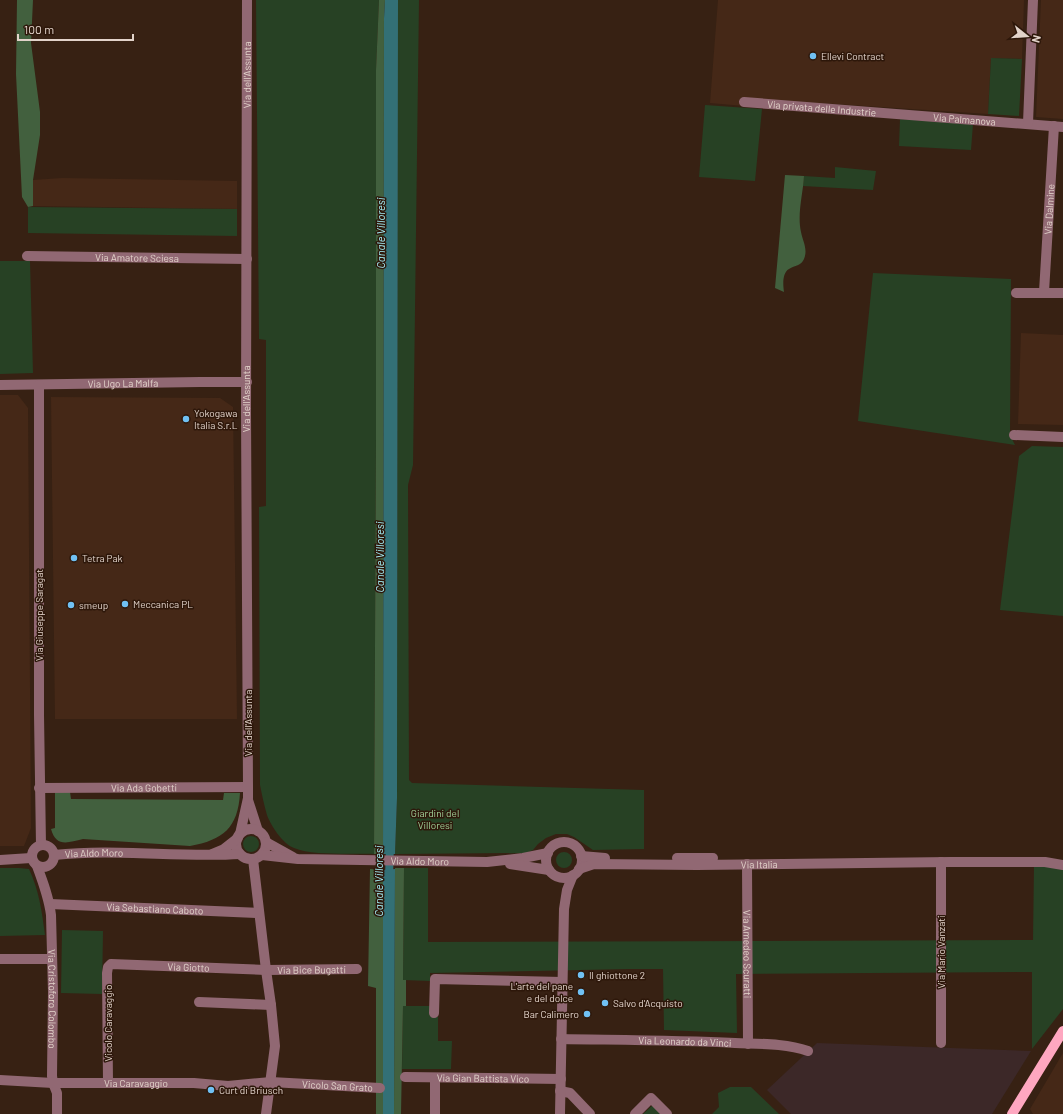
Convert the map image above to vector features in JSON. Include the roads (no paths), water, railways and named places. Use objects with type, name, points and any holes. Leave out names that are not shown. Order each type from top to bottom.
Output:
[{"type":"main road","points":[[1012,1114],[1063,1031]]},
{"type":"street","name":"Via dell'Assunta","points":[[239,836],[248,798],[247,0]]},
{"type":"street","points":[[1028,123],[1034,0]]},
{"type":"street","name":"Via privata delle Industrie","points":[[744,102],[901,114]]},
{"type":"street","name":"Via Palmanova","points":[[901,114],[1058,126]]},
{"type":"street","name":"Via Dalmine","points":[[1044,292],[1058,126]]},
{"type":"street","name":"Via Amatore Sciesa","points":[[27,256],[247,259]]},
{"type":"street","points":[[1016,293],[1063,293]]},
{"type":"street","name":"Via Ugo La Malfa","points":[[0,385],[247,382]]},
{"type":"street","name":"Via Giuseppe Saragat","points":[[38,385],[39,788],[41,845]]},
{"type":"street","points":[[1014,435],[1063,437]]},
{"type":"street","name":"Via Ada Gobetti","points":[[39,788],[248,787]]},
{"type":"street","name":"Via dell'Assunta","points":[[248,798],[258,831]]},
{"type":"street","points":[[249,830],[258,831],[262,834],[266,842],[264,851],[257,857],[244,857],[237,849],[236,844],[239,836],[249,830]]},
{"type":"street","name":"Via Aldo Moro","points":[[206,856],[224,849],[239,836]]},
{"type":"street","name":"Via Aldo Moro","points":[[266,842],[298,859]]},
{"type":"street","points":[[560,1114],[564,909],[567,890],[576,872],[582,860],[579,851],[572,844],[563,842],[554,845],[548,853],[546,860],[549,870],[559,877],[566,878],[576,872]]},
{"type":"street","points":[[0,860],[38,864],[52,862],[54,855],[51,848],[41,845],[34,848],[32,851],[38,864]]},
{"type":"street","name":"Via Aldo Moro","points":[[54,855],[81,852],[127,852],[206,856],[240,854]]},
{"type":"street","name":"Via Aldo Moro","points":[[494,862],[548,853]]},
{"type":"street","name":"Via Italia","points":[[581,856],[594,858],[910,858],[1045,856],[1063,859]]},
{"type":"street","name":"Via Italia","points":[[910,858],[917,860],[937,860],[941,862],[950,859],[979,856]]},
{"type":"street","points":[[257,857],[259,913],[275,1046],[266,1114]]},
{"type":"street","name":"Via Aldo Moro","points":[[257,857],[380,861],[494,862],[549,870]]},
{"type":"street","points":[[716,858],[725,861],[742,862],[747,864],[756,860],[770,861],[777,858]]},
{"type":"street","name":"Via Mario Vanzati","points":[[941,862],[941,1043]]},
{"type":"street","name":"Via Italia","points":[[576,872],[594,864],[1045,862],[1063,865]]},
{"type":"street","name":"Via Cristoforo Colombo","points":[[38,864],[50,904],[52,927],[53,1083],[57,1093],[57,1114]]},
{"type":"street","name":"Via Amedeo Scuratti","points":[[747,864],[748,1044]]},
{"type":"street","points":[[559,877],[564,909]]},
{"type":"street","name":"Via Sebastiano Caboto","points":[[50,904],[259,913]]},
{"type":"street","points":[[0,959],[52,959]]},
{"type":"street","name":"Via Giotto","points":[[110,964],[266,970]]},
{"type":"street","name":"Vicolo Caravaggio","points":[[108,1082],[108,967],[110,964]]},
{"type":"street","name":"Via Bice Bugatti","points":[[266,970],[357,969]]},
{"type":"street","points":[[434,1013],[435,980],[562,982]]},
{"type":"street","points":[[199,1002],[271,1005]]},
{"type":"street","name":"Via Leonardo da Vinci","points":[[561,1039],[683,1040],[790,1046],[808,1052]]},
{"type":"street","name":"Via Gian Battista Vico","points":[[405,1077],[561,1079]]},
{"type":"street","points":[[435,1078],[435,1114]]},
{"type":"street","name":"Via Caravaggio","points":[[0,1080],[53,1083],[194,1083],[228,1086],[271,1082]]},
{"type":"street","name":"Vicolo San Grato","points":[[271,1082],[380,1088]]},
{"type":"street","points":[[560,1091],[570,1093],[590,1114]]},
{"type":"street","points":[[635,1114],[651,1098],[667,1114]]},
{"type":"water","points":[[385,0],[398,0],[397,798],[395,854],[383,854]]},
{"type":"water","points":[[395,869],[394,1114],[383,1114],[383,870]]},
{"type":"waterway","name":"Canale Villoresi","points":[[389,879],[390,843]]},
{"type":"place","name":"Ellevi Contract","points":[[813,56]]},
{"type":"place","name":"Yokogawa Italia S.r.L","points":[[186,419]]},
{"type":"place","name":"Tetra Pak","points":[[74,558]]},
{"type":"place","name":"Meccanica PL","points":[[125,604]]},
{"type":"place","name":"smeup","points":[[71,605]]},
{"type":"place","name":"Il ghiottone 2","points":[[581,975]]},
{"type":"place","name":"L'arte del pane e del dolce","points":[[581,992]]},
{"type":"place","name":"Salvo d'Acquisto","points":[[605,1003]]},
{"type":"place","name":"Bar Calimero","points":[[587,1014]]},
{"type":"place","name":"Curt di Briusch","points":[[211,1090]]},
{"type":"park label","name":"Giardini del Villoresi","points":[[435,818]]}]
